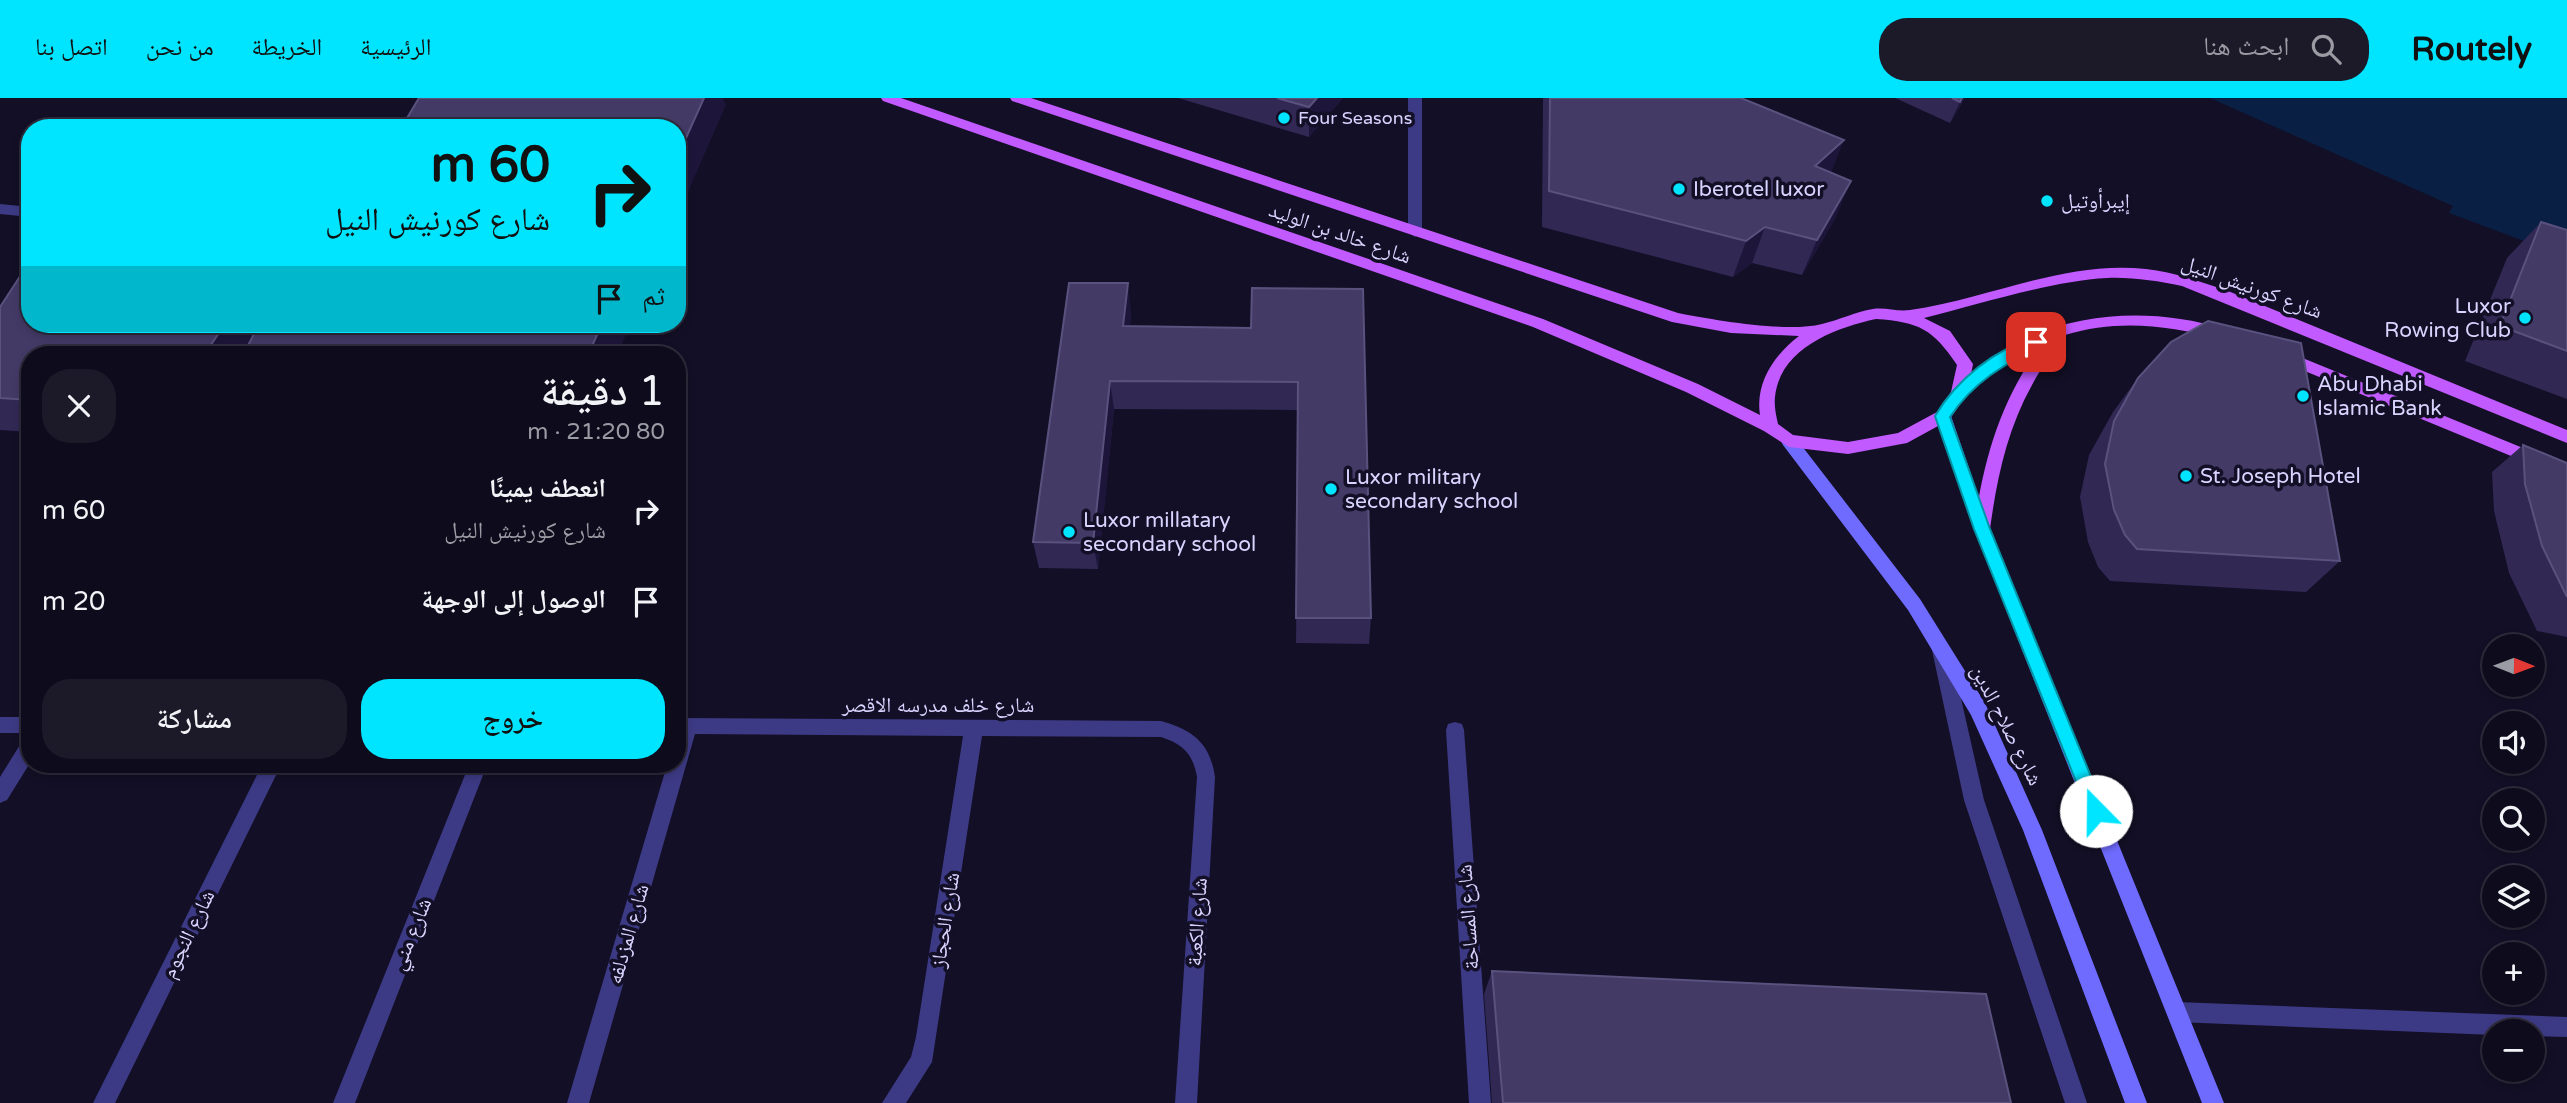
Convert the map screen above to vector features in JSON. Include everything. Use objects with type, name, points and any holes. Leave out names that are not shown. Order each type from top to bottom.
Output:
[{"type":"main road","name":"شارع خالد بن الوليد","points":[[888,98],[1538,323],[1692,388],[1770,427]]},
{"type":"main road","name":"شارع خالد بن الوليد","points":[[1017,98],[1677,318],[1762,332],[1822,330]]},
{"type":"main road","name":"شارع كورنيش النيل","points":[[1908,316],[2075,277],[2108,273],[2146,274],[2184,281],[2223,295],[2567,437]]},
{"type":"main road","points":[[1959,393],[1965,364],[1945,335],[1908,316],[1876,313],[1847,319],[1794,346],[1775,369],[1766,396],[1770,427],[1789,441],[1848,448],[1901,439],[1943,416],[1959,393],[1992,365],[2061,330],[2103,319],[2149,318],[2200,326],[2238,338]]},
{"type":"main road","points":[[1982,529],[1987,481],[2014,398],[2036,362],[2061,330]]},
{"type":"main road","points":[[2263,348],[2567,473]]},
{"type":"main road","points":[[1943,416],[1982,529],[2213,1103]]},
{"type":"main road","name":"شارع صلاح الدين","points":[[1789,441],[1878,555],[1940,646],[1978,708],[2011,776],[2136,1103]]},
{"type":"street","points":[[1415,98],[1415,232]]},
{"type":"street","points":[[0,209],[21,211]]},
{"type":"street","points":[[1940,646],[1974,800],[2076,1103]]},
{"type":"street","points":[[0,725],[21,725]]},
{"type":"street","name":"شارع خلف مدرسه الاقصر","points":[[686,726],[1161,729],[1180,734],[1195,744]]},
{"type":"street","name":"شارع الحجاز","points":[[893,1103],[921,1062],[927,1037],[974,728]]},
{"type":"street","name":"شارع المساحة","points":[[1455,730],[1480,1103]]},
{"type":"street","name":"شارع الكعبة","points":[[1186,1103],[1206,777],[1204,760],[1195,744]]},
{"type":"street","points":[[0,794],[21,760]]},
{"type":"street","name":"شارع النجوم","points":[[104,1103],[268,773]]},
{"type":"street","name":"شارع مني","points":[[344,1103],[475,773]]},
{"type":"street","name":"شارع المزدلفه","points":[[578,1103],[670,773]]},
{"type":"street","points":[[2177,1012],[2567,1027]]},
{"type":"water","points":[[2210,98],[2567,98],[2567,257],[2449,213],[2453,206]]},
{"type":"building","points":[[419,98],[704,98],[686,138],[686,119],[406,119]]},
{"type":"building","points":[[1277,98],[1317,98],[1309,107]]},
{"type":"building","name":"Iberotel luxor","points":[[1550,98],[1741,98],[1844,140],[1815,166],[1851,181],[1817,240],[1765,227],[1746,241],[1549,191]]},
{"type":"building","points":[[2541,222],[2567,230],[2567,351],[2500,326]]},
{"type":"building","points":[[21,275],[21,333],[219,333],[210,346],[21,346],[21,399],[0,398],[0,307]]},
{"type":"building","name":"Luxor military secondary school","points":[[1069,283],[1128,283],[1123,326],[1251,328],[1252,288],[1363,289],[1371,618],[1296,618],[1298,382],[1110,381],[1093,543],[1033,542]]},
{"type":"building","name":"St. Joseph Hotel","points":[[2208,321],[2301,343],[2340,561],[2137,549],[2125,535],[2114,510],[2105,464],[2114,421],[2138,378],[2171,342]]},
{"type":"building","points":[[598,333],[592,346],[248,346],[254,334]]},
{"type":"building","points":[[2523,445],[2567,463],[2567,597],[2542,546],[2525,484]]},
{"type":"building","points":[[1492,971],[1986,994],[2011,1103],[1503,1103]]},
{"type":"place","name":"Four Seasons","points":[[1284,118]]},
{"type":"place","name":"Iberotel luxor","points":[[1679,189]]},
{"type":"place","name":"إيبرأوتيل","points":[[2047,201]]},
{"type":"place","name":"Luxor Rowing Club","points":[[2525,318]]},
{"type":"place","name":"Abu Dhabi Islamic Bank","points":[[2303,396]]},
{"type":"place","name":"St. Joseph Hotel","points":[[2186,476]]},
{"type":"place","name":"Luxor military secondary school","points":[[1331,489]]},
{"type":"place","name":"Luxor millatary secondary school","points":[[1069,532]]},
{"type":"route","points":[[2036,342],[1992,365],[1974,378],[1959,393],[1943,416],[1982,529],[2096,811]]}]
